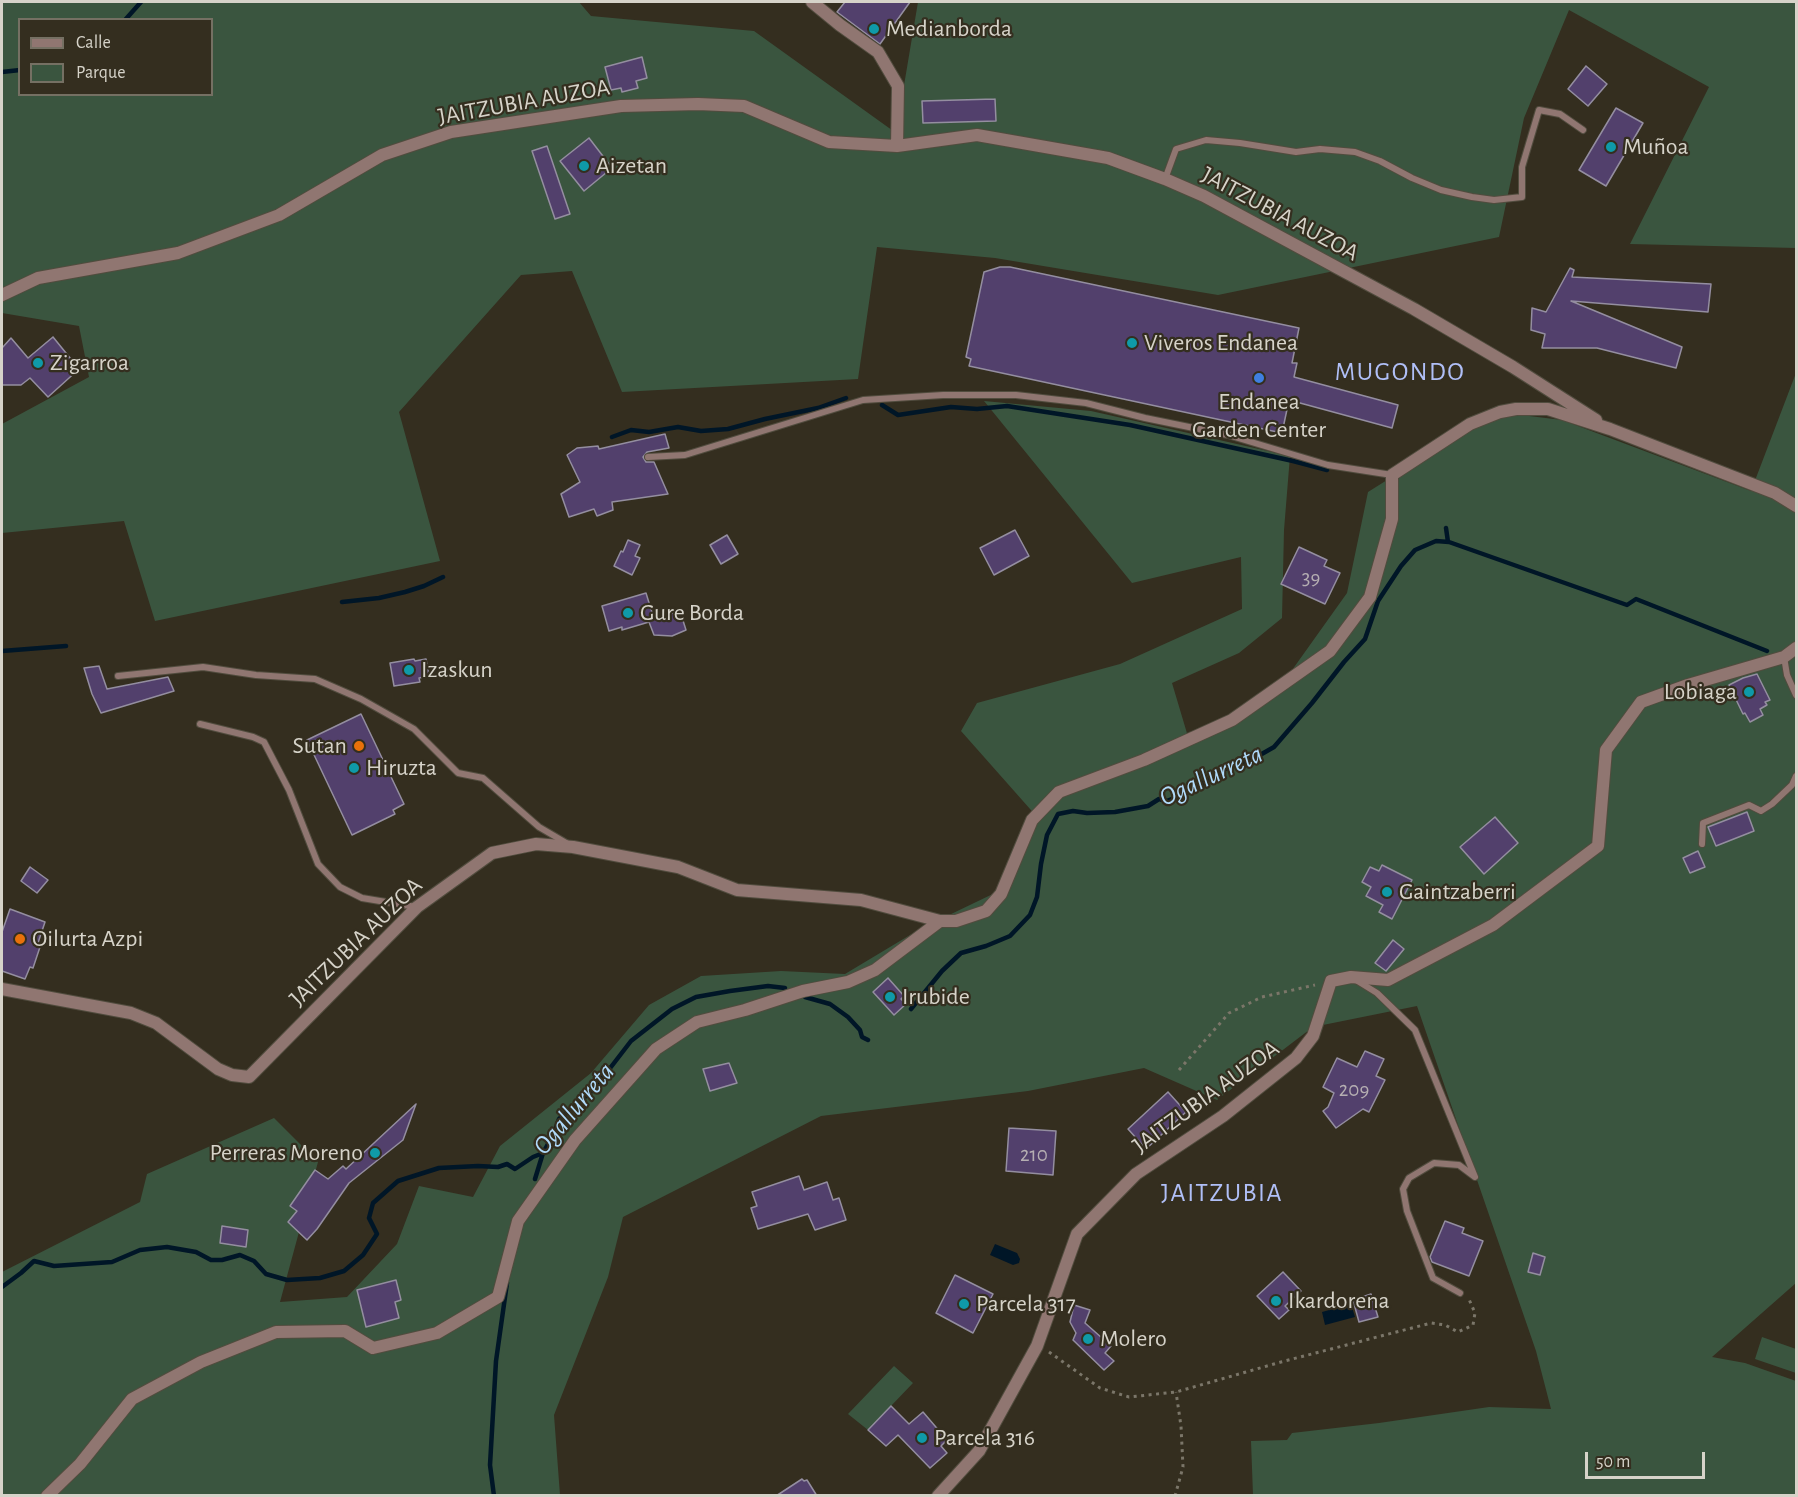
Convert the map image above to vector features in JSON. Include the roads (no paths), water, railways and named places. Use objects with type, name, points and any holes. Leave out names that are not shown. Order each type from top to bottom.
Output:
[{"type":"street","points":[[812,2],[878,52],[898,86],[897,146]]},
{"type":"street","name":"JAITZUBIA AUZOA","points":[[2,295],[38,278],[178,253],[279,215],[382,155],[452,132],[621,106],[698,104],[744,106],[829,142],[897,146],[977,135],[1108,159],[1165,179],[1204,196],[1414,309],[1513,367],[1610,429]]},
{"type":"street","name":"JAITZUBIA AUZOA","points":[[2,989],[131,1014],[156,1023],[218,1069],[232,1075],[249,1077],[417,907],[492,853],[536,844],[573,847],[678,867],[736,890],[861,900],[940,921],[956,921],[986,911],[1001,894],[1032,820],[1059,792],[1144,760],[1232,720],[1330,651],[1370,597],[1392,519],[1392,475],[1470,424],[1500,412],[1516,409],[1548,409],[1610,429],[1775,493],[1797,506]]},
{"type":"street","points":[[1351,977],[1388,980],[1493,925],[1598,846],[1606,750],[1641,702],[1688,685],[1784,657],[1797,648]]},
{"type":"street","name":"JAITZUBIA AUZOA","points":[[46,1496],[80,1464],[132,1399],[201,1362],[276,1332],[345,1331],[373,1348],[436,1333],[498,1297],[518,1221],[575,1140],[656,1049],[697,1022],[803,992],[848,982],[875,970],[940,921]]},
{"type":"street","name":"JAITZUBIA AUZOA","points":[[938,1496],[979,1451],[1037,1346],[1077,1234],[1136,1174],[1223,1116],[1296,1058],[1313,1036],[1331,981],[1351,977]]},
{"type":"lane","points":[[1165,179],[1176,149],[1206,140],[1296,152],[1320,149],[1355,152],[1380,161],[1441,190],[1494,200],[1522,197],[1522,167],[1539,110],[1560,114],[1583,130]]},
{"type":"lane","points":[[648,457],[685,456],[863,400],[943,395],[1016,395],[1086,403],[1228,435],[1328,465],[1392,475]]},
{"type":"lane","points":[[1784,657],[1787,675],[1797,695]]},
{"type":"lane","points":[[118,675],[202,667],[256,675],[315,679],[361,699],[414,729],[458,773],[483,778],[539,827],[573,847]]},
{"type":"lane","points":[[200,724],[253,737],[264,742],[290,790],[318,864],[340,887],[362,898],[417,907]]},
{"type":"lane","points":[[1702,844],[1703,822],[1749,805],[1761,811],[1792,785],[1797,776]]},
{"type":"lane","points":[[1351,977],[1377,993],[1415,1030],[1475,1177],[1459,1165],[1434,1163],[1409,1178],[1403,1189],[1407,1210],[1433,1278],[1460,1293]]},
{"type":"water","points":[[995,1244],[1017,1253],[1019,1263],[1013,1265],[990,1255]]},
{"type":"water","points":[[1351,1304],[1355,1317],[1325,1325],[1322,1312]]},
{"type":"waterway","points":[[127,18],[141,2]]},
{"type":"waterway","points":[[2,72],[18,70]]},
{"type":"waterway","name":"Ogallurreta","points":[[612,437],[631,430],[649,432],[678,427],[701,431],[728,429],[818,408],[846,398]]},
{"type":"waterway","name":"Ogallurreta","points":[[882,405],[898,415],[951,407],[977,409],[1007,406],[1130,425],[1327,470]]},
{"type":"waterway","name":"Ogallurreta","points":[[1446,528],[1448,542]]},
{"type":"waterway","name":"Ogallurreta","points":[[911,1009],[942,971],[961,953],[1010,936],[1030,915],[1037,897],[1047,835],[1058,814],[1073,811],[1115,812],[1148,806],[1159,799],[1167,801],[1191,791],[1223,770],[1274,747],[1365,639],[1378,601],[1401,566],[1415,550],[1436,541],[1449,542],[1627,605],[1636,599],[1767,651]]},
{"type":"waterway","name":"Ogallurreta","points":[[342,602],[379,598],[405,592],[443,577]]},
{"type":"waterway","name":"Ogallurreta","points":[[2,651],[66,646]]},
{"type":"waterway","name":"Ogallurreta","points":[[2,1287],[34,1261],[54,1266],[112,1262],[140,1250],[167,1247],[196,1252],[211,1260],[222,1260],[240,1255],[254,1261],[266,1274],[287,1280],[320,1278],[344,1271],[363,1255],[377,1234],[369,1218],[373,1203],[398,1181],[439,1168],[498,1167],[507,1164],[515,1169],[543,1153],[559,1119],[594,1089],[631,1041],[672,1009],[696,997],[768,986],[785,988]]},
{"type":"waterway","name":"Ogallurreta","points":[[805,997],[830,1004],[848,1017],[860,1030],[862,1037],[868,1040]]},
{"type":"waterway","points":[[535,1179],[543,1153]]},
{"type":"waterway","points":[[494,1496],[490,1465],[496,1361],[507,1283]]},
{"type":"place","name":"Medianborda","points":[[874,29]]},
{"type":"place","name":"Muñoa","points":[[1611,147]]},
{"type":"place","name":"Aizetan","points":[[584,166]]},
{"type":"place","name":"Viveros Endanea","points":[[1132,343]]},
{"type":"place","name":"Zigarroa","points":[[38,363]]},
{"type":"place","name":"Endanea Garden Center","points":[[1259,378]]},
{"type":"place","name":"Gure Borda","points":[[628,613]]},
{"type":"place","name":"Izaskun","points":[[409,670]]},
{"type":"place","name":"Lobiaga","points":[[1749,692]]},
{"type":"place","name":"Sutan","points":[[359,746]]},
{"type":"place","name":"Hiruzta","points":[[354,768]]},
{"type":"place","name":"Gaintzaberri","points":[[1387,892]]},
{"type":"place","name":"Oilurta Azpi","points":[[20,939]]},
{"type":"place","name":"Irubide","points":[[890,997]]},
{"type":"place","name":"Perreras Moreno","points":[[375,1153]]},
{"type":"place","name":"Ikardorena","points":[[1276,1301]]},
{"type":"place","name":"Parcela 317","points":[[964,1304]]},
{"type":"place","name":"Molero","points":[[1088,1339]]},
{"type":"place","name":"Parcela 316","points":[[922,1438]]},
{"type":"district","name":"MUGONDO","points":[[1400,372]]},
{"type":"district","name":"JAITZUBIA","points":[[1222,1193]]}]
